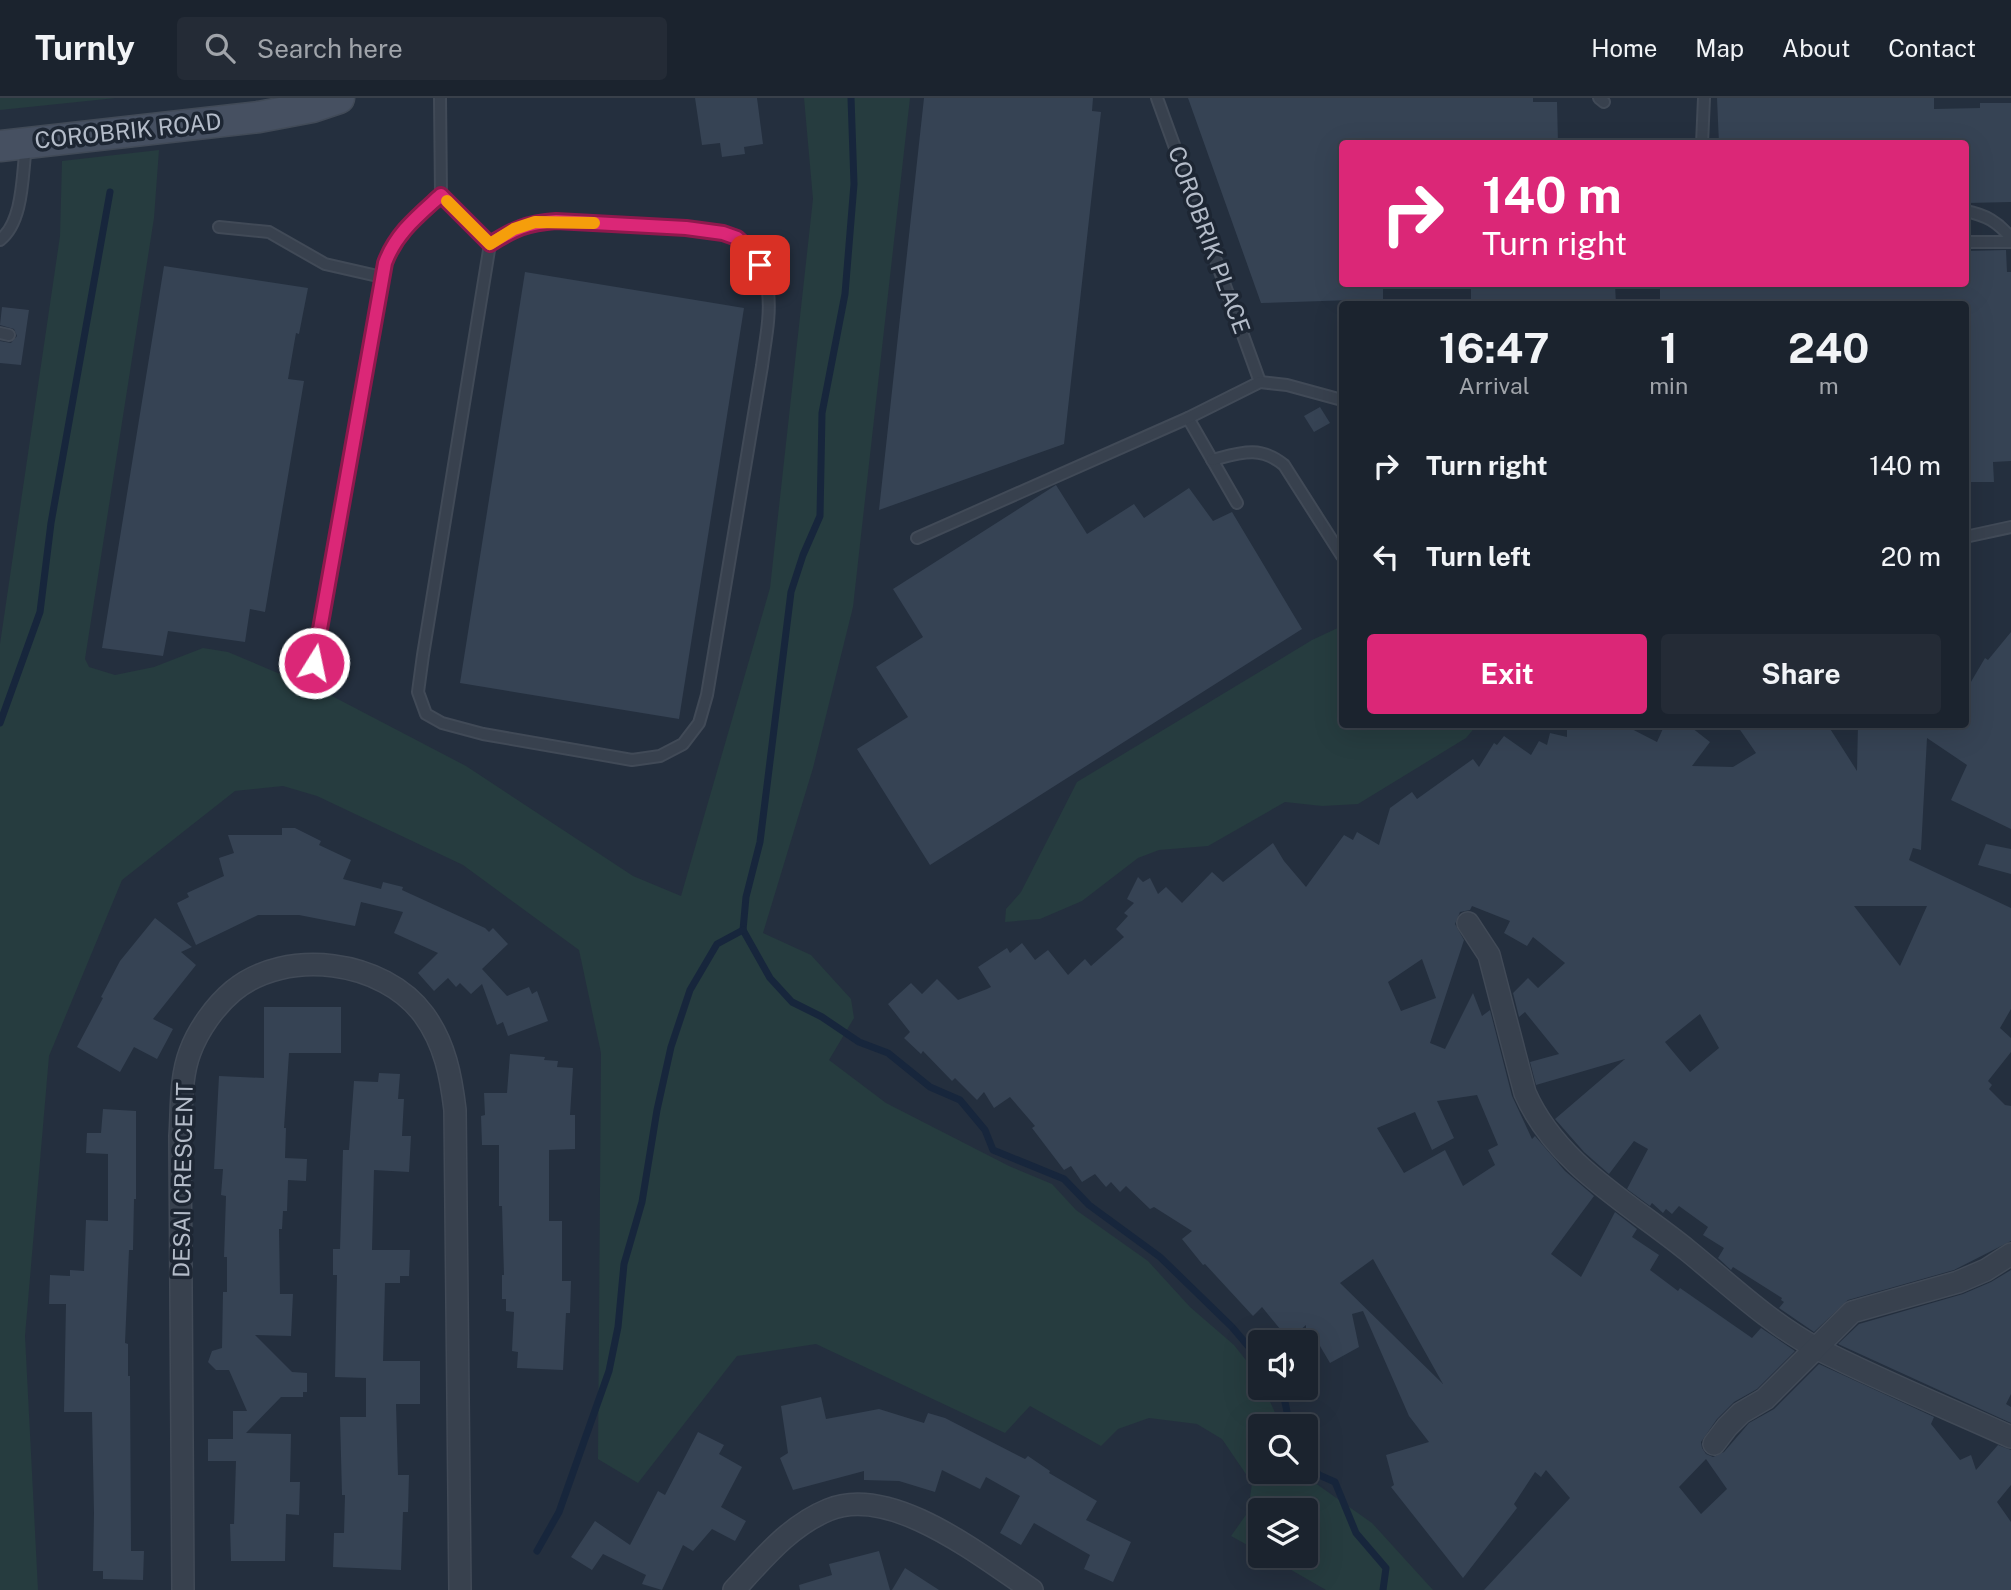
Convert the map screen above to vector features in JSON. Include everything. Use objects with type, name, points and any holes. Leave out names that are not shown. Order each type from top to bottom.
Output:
[{"type":"street","name":"COROBRIK ROAD","points":[[13,144],[259,117],[312,107],[338,98]]},
{"type":"street","points":[[1468,923],[1489,955],[1525,1093],[1545,1130],[1600,1184],[1774,1322],[1817,1348],[2011,1437]]},
{"type":"street","name":"DESAI CRESCENT","points":[[183,1590],[180,1136],[184,1082],[190,1053],[216,1009],[233,991],[272,972],[303,965],[332,965],[362,971],[401,992],[423,1013],[436,1034],[449,1072],[454,1110],[460,1590]]},
{"type":"street","points":[[1714,1444],[1741,1413],[1765,1399],[1852,1312],[1958,1282],[1986,1270],[2011,1254]]},
{"type":"street","points":[[734,1590],[775,1546],[803,1524],[830,1509],[853,1505],[884,1508],[933,1525],[1032,1590]]},
{"type":"lane","points":[[440,98],[441,195],[490,244]]},
{"type":"lane","name":"COROBRIK PLACE","points":[[1157,98],[1260,382]]},
{"type":"lane","points":[[1702,140],[1704,98]]},
{"type":"lane","points":[[0,240],[13,223],[18,203],[13,144]]},
{"type":"lane","points":[[314,663],[385,263],[395,240],[405,227],[441,195]]},
{"type":"lane","points":[[1969,212],[1981,214],[1999,224],[2011,240]]},
{"type":"lane","points":[[535,222],[686,228],[723,233],[737,238],[760,265],[768,290],[768,318],[707,695],[699,723],[682,744],[660,756],[632,760],[483,734],[442,723],[426,714],[421,703],[418,692],[422,655],[490,244],[514,229],[535,222]]},
{"type":"lane","points":[[219,226],[269,232],[325,264],[383,277]]},
{"type":"lane","points":[[1969,242],[2011,240]]},
{"type":"lane","points":[[917,538],[1188,418],[1260,382],[1287,385],[1339,399]]},
{"type":"lane","points":[[1188,418],[1237,503]]},
{"type":"lane","points":[[1212,460],[1251,452],[1274,457],[1284,465],[1339,551]]},
{"type":"lane","points":[[1969,536],[2011,527]]},
{"type":"green space","points":[[0,98],[116,98],[0,110]]},
{"type":"green space","points":[[804,98],[910,98],[853,607],[813,768],[763,933],[811,955],[851,999],[854,1018],[829,1060],[886,1103],[1009,1166],[1052,1184],[1076,1210],[1148,1261],[1190,1307],[1234,1345],[1248,1363],[1248,1400],[1269,1400],[1276,1414],[1248,1414],[1248,1477],[1222,1439],[1197,1424],[1149,1418],[1118,1429],[1101,1446],[1030,1406],[1005,1433],[816,1344],[737,1356],[638,1483],[598,1459],[601,1053],[579,950],[463,865],[317,796],[283,786],[235,791],[122,880],[49,1056],[25,1336],[38,1590],[0,1590],[0,644],[60,236],[62,161],[159,150],[154,218],[85,659],[89,667],[115,675],[154,667],[203,648],[228,652],[332,696],[466,766],[633,876],[681,896],[770,588],[813,199]]},
{"type":"green space","points":[[1339,627],[1339,728],[1474,728],[1466,738],[1358,804],[1322,806],[1285,802],[1208,846],[1159,850],[1138,858],[1082,901],[1040,919],[1005,922],[1006,909],[1021,892],[1077,782],[1312,640]]},
{"type":"green space","points":[[1252,1484],[1317,1484],[1372,1523],[1433,1590],[1326,1590],[1288,1568],[1318,1568],[1318,1498],[1250,1498]]},
{"type":"green space","points":[[1248,1512],[1248,1545],[1231,1536]]},
{"type":"building","points":[[695,98],[757,98],[763,144],[744,147],[745,154],[722,157],[720,143],[702,145]]},
{"type":"building","points":[[924,98],[1093,98],[1092,111],[1101,112],[1064,444],[879,510]]},
{"type":"building","points":[[1188,98],[1533,98],[1533,102],[1557,102],[1558,140],[1339,140],[1339,287],[1383,287],[1383,299],[1261,303]]},
{"type":"building","points":[[1717,98],[1934,98],[1934,109],[1980,108],[1980,103],[2011,103],[2011,202],[1969,203],[1969,140],[1719,140]]},
{"type":"building","points":[[2006,250],[2007,272],[2011,272],[2011,461],[1993,462],[1994,482],[1969,482],[1969,301],[1660,301],[1660,287],[1969,287],[1969,251]]},
{"type":"building","points":[[164,266],[308,288],[288,379],[304,381],[265,612],[250,609],[245,642],[168,631],[163,656],[102,648]]},
{"type":"building","points":[[525,272],[744,308],[679,719],[460,683]]},
{"type":"building","points":[[1471,287],[1615,287],[1616,301],[1471,301]]},
{"type":"building","points":[[2,307],[29,310],[21,365],[0,363],[0,341],[11,343],[17,336],[14,329],[0,325]]},
{"type":"building","points":[[1320,407],[1330,423],[1314,432],[1304,416]]},
{"type":"building","points":[[1056,485],[1087,534],[1134,504],[1144,518],[1189,488],[1213,521],[1232,512],[1302,629],[930,865],[857,749],[908,717],[876,667],[923,637],[893,589]]},
{"type":"building","points":[[2011,632],[2011,829],[1951,800],[1967,765],[1927,738],[1921,850],[1913,848],[1909,860],[2011,908],[2011,1009],[2000,1028],[2011,1038],[2011,1052],[1988,1081],[1992,1085],[1989,1089],[2005,1105],[2011,1106],[2011,1241],[1954,1270],[1848,1300],[1814,1332],[1779,1308],[1784,1302],[1782,1298],[1733,1267],[1731,1270],[1718,1258],[1724,1248],[1703,1235],[1708,1227],[1679,1206],[1672,1214],[1666,1209],[1663,1213],[1652,1203],[1650,1206],[1627,1189],[1648,1149],[1634,1141],[1609,1174],[1584,1152],[1555,1119],[1625,1059],[1536,1085],[1530,1062],[1559,1054],[1525,1012],[1519,1017],[1513,993],[1528,978],[1538,988],[1565,963],[1533,937],[1527,946],[1504,933],[1510,921],[1472,906],[1470,910],[1460,912],[1455,924],[1464,940],[1430,1043],[1445,1049],[1473,993],[1482,1016],[1490,1010],[1512,1096],[1532,1139],[1535,1136],[1565,1171],[1594,1196],[1551,1254],[1581,1277],[1615,1212],[1637,1229],[1632,1237],[1659,1255],[1650,1270],[1752,1338],[1761,1328],[1795,1351],[1757,1389],[1734,1402],[1717,1419],[1701,1442],[1706,1454],[1713,1457],[1724,1452],[1749,1423],[1774,1409],[1819,1364],[1934,1417],[1931,1424],[1960,1460],[1971,1455],[1976,1470],[1998,1445],[2011,1450],[2011,1485],[1997,1502],[2011,1522],[2011,1590],[1484,1590],[1570,1498],[1546,1470],[1541,1477],[1535,1472],[1514,1504],[1517,1508],[1463,1578],[1391,1487],[1394,1485],[1386,1455],[1429,1442],[1409,1416],[1363,1311],[1352,1314],[1359,1347],[1330,1363],[1320,1346],[1318,1347],[1318,1330],[1306,1330],[1306,1325],[1300,1330],[1281,1330],[1262,1307],[1253,1316],[1205,1264],[1203,1265],[1182,1239],[1192,1231],[1154,1207],[1150,1209],[1126,1186],[1120,1192],[1111,1182],[1106,1187],[1095,1174],[1082,1182],[1071,1166],[1064,1170],[1032,1128],[1035,1126],[1010,1097],[994,1108],[984,1092],[977,1100],[955,1078],[952,1081],[923,1051],[921,1054],[904,1038],[910,1032],[888,1004],[911,983],[922,994],[937,979],[958,1000],[987,989],[991,987],[978,967],[1007,948],[1010,953],[1022,943],[1035,960],[1048,950],[1068,975],[1085,959],[1091,966],[1124,937],[1116,929],[1128,916],[1124,913],[1134,903],[1127,899],[1138,877],[1143,882],[1150,878],[1158,894],[1166,887],[1182,903],[1212,872],[1223,882],[1273,843],[1306,887],[1344,835],[1353,840],[1357,832],[1379,845],[1390,808],[1412,792],[1417,799],[1473,759],[1479,767],[1494,743],[1497,745],[1504,736],[1531,755],[1539,741],[1547,745],[1550,733],[1567,737],[1567,728],[1630,728],[1657,742],[1663,728],[1692,728],[1710,742],[1692,766],[1733,767],[1756,753],[1739,728],[1830,728],[1857,771],[1858,728],[1969,728],[1969,685],[1985,658],[1988,660]],"holes":[[[1854,906],[1927,906],[1900,966]],[[1422,959],[1436,998],[1401,1011],[1388,982]],[[1700,1014],[1719,1048],[1690,1072],[1665,1042]],[[1477,1095],[1498,1145],[1488,1150],[1495,1165],[1463,1186],[1445,1150],[1404,1173],[1377,1128],[1415,1112],[1432,1150],[1454,1138],[1437,1101]],[[1373,1259],[1443,1384],[1340,1283]],[[1706,1459],[1727,1489],[1701,1514],[1679,1487]]]},
{"type":"building","points":[[282,828],[295,828],[321,841],[319,845],[351,860],[343,879],[381,889],[383,882],[403,887],[402,890],[489,932],[493,928],[508,944],[482,969],[507,996],[529,987],[532,994],[537,991],[548,1021],[508,1036],[503,1022],[497,1025],[482,984],[471,994],[460,983],[456,987],[448,978],[434,991],[418,973],[438,953],[394,933],[403,912],[361,902],[355,926],[299,915],[258,915],[196,945],[177,903],[189,897],[187,893],[224,876],[219,858],[234,853],[228,835],[282,835]]},
{"type":"building","points":[[1986,844],[2011,849],[2011,874],[1978,865]]},
{"type":"building","points":[[155,918],[192,947],[181,952],[196,965],[153,1019],[173,1029],[157,1059],[134,1047],[120,1072],[77,1047],[120,961]]},
{"type":"building","points":[[264,1007],[341,1007],[341,1053],[289,1053],[284,1128],[285,1158],[307,1159],[306,1181],[288,1180],[287,1211],[283,1211],[282,1229],[279,1229],[280,1294],[293,1294],[291,1336],[255,1335],[292,1372],[307,1373],[307,1392],[303,1392],[303,1397],[281,1397],[246,1433],[291,1434],[290,1482],[300,1482],[299,1515],[286,1514],[285,1561],[231,1561],[230,1524],[234,1524],[236,1461],[208,1461],[208,1439],[233,1439],[233,1411],[247,1411],[229,1370],[216,1370],[208,1362],[212,1351],[222,1348],[223,1292],[227,1292],[227,1257],[224,1257],[226,1196],[221,1195],[223,1169],[214,1169],[219,1076],[264,1078]]},
{"type":"building","points":[[510,1054],[545,1057],[544,1060],[558,1061],[557,1067],[573,1068],[570,1115],[575,1115],[575,1149],[549,1150],[549,1221],[562,1221],[562,1281],[571,1281],[570,1313],[566,1313],[563,1370],[517,1368],[518,1352],[512,1351],[514,1312],[506,1311],[506,1299],[502,1299],[504,1275],[502,1206],[499,1206],[499,1145],[482,1145],[481,1116],[485,1115],[484,1093],[507,1093]]},
{"type":"building","points":[[379,1073],[400,1074],[398,1099],[404,1099],[402,1136],[411,1136],[409,1172],[374,1170],[372,1250],[410,1250],[409,1276],[400,1276],[400,1283],[385,1283],[383,1361],[420,1361],[420,1404],[396,1404],[398,1475],[409,1475],[408,1512],[403,1512],[401,1570],[333,1567],[334,1533],[344,1533],[345,1495],[342,1495],[340,1417],[366,1417],[366,1378],[335,1377],[337,1275],[333,1275],[333,1249],[340,1249],[343,1150],[349,1150],[354,1081],[378,1082]]},
{"type":"building","points":[[103,1109],[136,1111],[136,1199],[133,1250],[129,1250],[125,1343],[128,1344],[130,1376],[131,1551],[144,1551],[143,1580],[103,1579],[103,1571],[93,1571],[92,1412],[64,1412],[66,1304],[49,1304],[50,1275],[70,1276],[70,1270],[84,1271],[86,1220],[108,1221],[108,1154],[86,1153],[87,1133],[101,1133]]},
{"type":"building","points":[[2011,1270],[2011,1394],[2006,1404],[2011,1407],[2011,1423],[1838,1344],[1859,1324],[1963,1294]]},
{"type":"building","points":[[821,1397],[826,1419],[879,1409],[924,1423],[928,1413],[945,1418],[1025,1459],[1028,1456],[1050,1471],[1049,1473],[1097,1501],[1086,1520],[1131,1542],[1113,1582],[1084,1569],[1090,1555],[1034,1523],[1021,1545],[1000,1533],[1020,1496],[986,1477],[980,1489],[942,1470],[935,1492],[899,1481],[864,1480],[864,1471],[793,1490],[780,1458],[788,1453],[781,1406]]},
{"type":"building","points":[[698,1432],[724,1445],[719,1454],[742,1467],[721,1507],[746,1521],[735,1541],[712,1529],[693,1551],[683,1545],[662,1590],[642,1584],[646,1575],[603,1554],[592,1570],[571,1557],[595,1521],[630,1545],[658,1491],[665,1495]]},
{"type":"building","points":[[879,1551],[890,1590],[800,1590],[799,1585],[832,1575],[829,1564]]},
{"type":"building","points":[[905,1568],[939,1590],[892,1590]]},
{"type":"waterway","points":[[851,98],[854,184],[845,294],[822,413],[820,516],[791,592],[760,842],[746,897],[743,930],[770,978],[792,1002],[822,1017],[859,1042],[888,1053],[930,1087],[960,1100],[985,1130],[993,1150],[1064,1179],[1089,1205],[1160,1257],[1248,1346]]},
{"type":"waterway","points":[[0,723],[40,612],[51,523],[110,192]]},
{"type":"waterway","points":[[537,1551],[559,1512],[609,1371],[618,1327],[624,1264],[642,1202],[657,1110],[671,1047],[690,990],[717,944],[743,930]]},
{"type":"waterway","points":[[1285,1400],[1287,1414]]},
{"type":"waterway","points":[[1318,1474],[1335,1482],[1356,1533],[1386,1568],[1383,1590]]},
{"type":"slow traffic","points":[[447,201],[490,244],[514,229],[535,222],[594,223]]},
{"type":"route","points":[[314,663],[385,263],[395,240],[405,227],[441,195],[490,244],[514,229],[535,222],[686,228],[723,233],[737,238],[760,265]]}]
